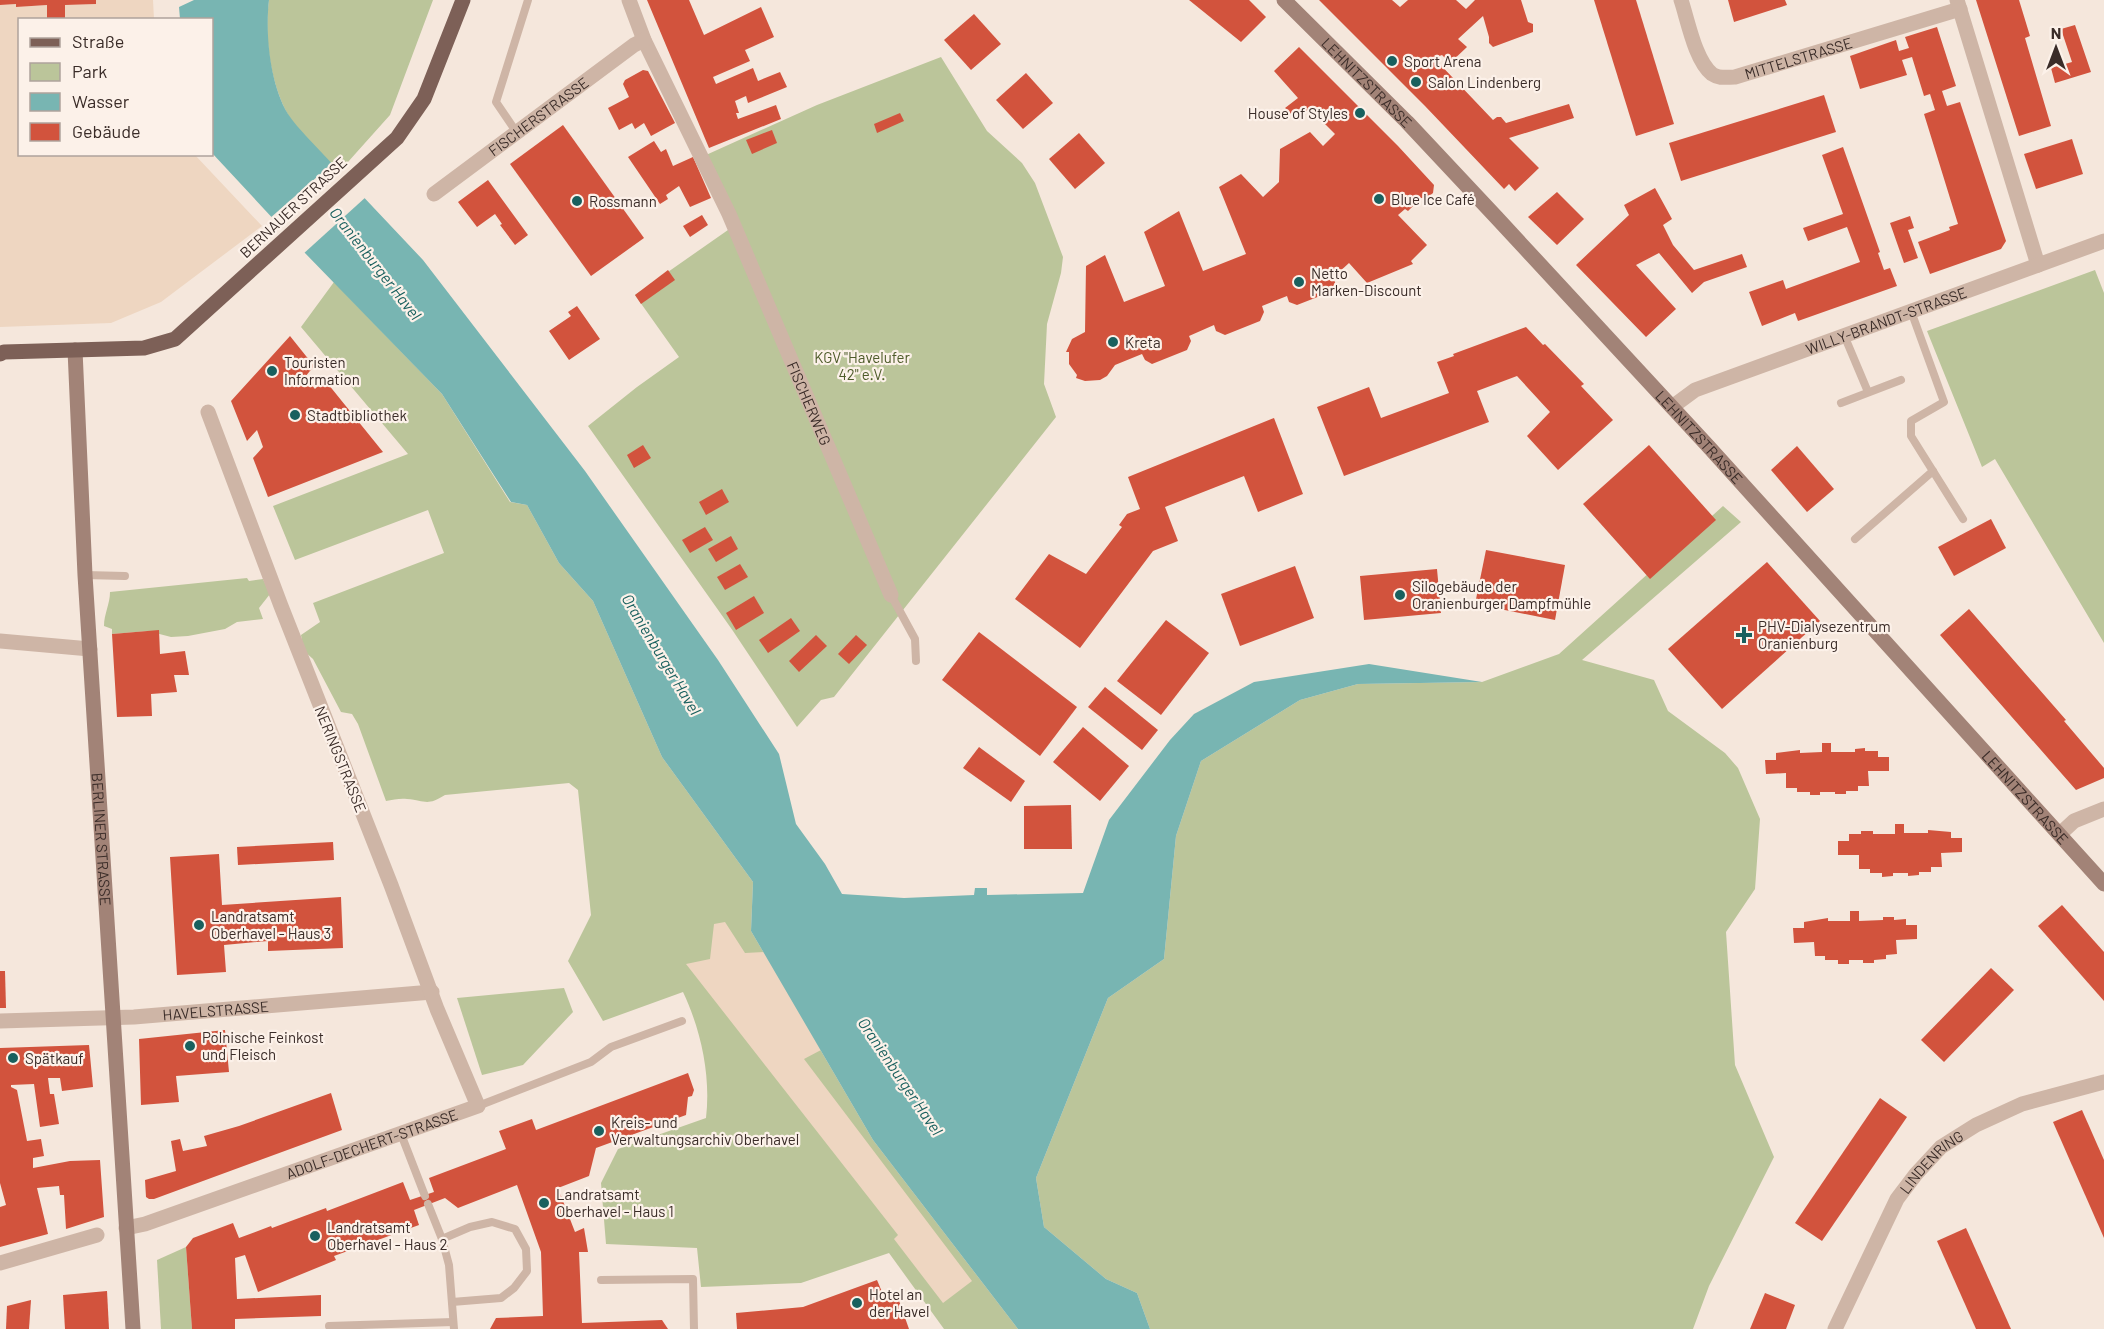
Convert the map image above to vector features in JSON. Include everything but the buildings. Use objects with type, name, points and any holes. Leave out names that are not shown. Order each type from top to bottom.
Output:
[{"type":"main road","name":"BERNAUER STRASSE","points":[[0,354],[4,352],[144,348],[175,339],[397,138],[424,99],[463,0]]},
{"type":"main road","name":"LEHNITZSTRASSE","points":[[1284,0],[1407,122],[1672,407],[2104,884]]},
{"type":"main road","name":"BERLINER STRASSE","points":[[75,350],[85,575],[133,1329]]},
{"type":"street","points":[[629,0],[644,40]]},
{"type":"street","name":"MITTELSTRASSE","points":[[1681,0],[1696,47],[1712,74],[1721,78],[1735,77],[1959,4],[2038,265]]},
{"type":"street","name":"FISCHERSTRASSE","points":[[434,194],[634,45],[644,40]]},
{"type":"street","name":"FISCHERWEG","points":[[644,40],[729,214],[891,595]]},
{"type":"street","name":"WILLY-BRANDT-STRASSE","points":[[1672,407],[1695,390],[2104,241]]},
{"type":"street","name":"NERINGSTRASSE","points":[[208,412],[281,606],[478,1106]]},
{"type":"street","points":[[0,641],[90,649]]},
{"type":"street","points":[[2060,834],[2074,821],[2104,809]]},
{"type":"street","name":"HAVELSTRASSE","points":[[0,1021],[112,1018],[432,992]]},
{"type":"street","name":"LINDENRING","points":[[1835,1329],[1898,1199],[1916,1174],[1941,1147],[1976,1125],[2022,1104],[2104,1082]]},
{"type":"street","name":"ADOLF-DECHERT-STRASSE","points":[[126,1228],[145,1224],[478,1106]]},
{"type":"street","points":[[0,1263],[97,1235]]},
{"type":"lane","points":[[518,133],[496,102],[528,0]]},
{"type":"lane","points":[[1911,311],[1944,402],[1911,421],[1911,436],[1963,519]]},
{"type":"lane","points":[[1844,335],[1868,392]]},
{"type":"lane","points":[[1841,404],[1901,380]]},
{"type":"lane","points":[[1855,539],[1933,471]]},
{"type":"lane","points":[[85,575],[125,576]]},
{"type":"lane","points":[[891,595],[915,639],[916,661]]},
{"type":"lane","name":"ADOLF-DECHERT-STRASSE","points":[[478,1106],[591,1062],[611,1047],[682,1021]]},
{"type":"lane","points":[[329,1326],[454,1325],[449,1265],[442,1239],[400,1134]]},
{"type":"lane","points":[[442,1239],[470,1227],[492,1222],[515,1229],[526,1249],[527,1272],[514,1288],[501,1298],[452,1302]]},
{"type":"lane","points":[[602,1280],[693,1279],[694,1329]]},
{"type":"green space","points":[[269,0],[433,0],[390,115],[339,172],[298,129],[281,100],[276,87],[268,43]]},
{"type":"green space","name":"KGV \"Havelufer 42\" e.V.","points":[[941,57],[987,131],[1022,163],[1035,183],[1063,257],[1047,324],[1044,384],[1056,417],[834,697],[821,700],[797,727],[733,631],[588,426],[679,357],[635,295],[738,223],[706,155],[817,105]]},
{"type":"green space","points":[[2095,270],[2104,293],[2104,643],[1995,459],[1982,467],[1927,331]]},
{"type":"green space","points":[[334,282],[442,394],[510,502],[527,505],[559,563],[593,601],[662,757],[753,882],[751,931],[873,1140],[1018,1329],[944,1329],[889,1253],[801,1283],[701,1287],[697,1248],[606,1244],[601,1183],[618,1149],[706,1118],[706,1070],[700,1037],[683,992],[603,1021],[568,961],[591,915],[578,790],[569,783],[445,795],[429,802],[404,799],[386,801],[358,724],[352,714],[341,712],[313,659],[304,651],[301,635],[320,622],[313,603],[444,553],[428,510],[295,560],[273,506],[408,454],[301,327]]},
{"type":"green space","points":[[1723,506],[1741,522],[1582,660],[1654,680],[1668,711],[1725,753],[1738,768],[1760,819],[1755,889],[1726,932],[1735,1065],[1774,1157],[1709,1286],[1693,1329],[1150,1329],[1137,1293],[1106,1279],[1044,1227],[1036,1178],[1108,998],[1164,959],[1176,836],[1201,761],[1300,700],[1358,684],[1482,682],[1559,654]]},
{"type":"green space","points":[[247,578],[249,581],[263,579],[270,594],[259,608],[263,619],[237,622],[225,629],[171,637],[148,631],[112,634],[112,629],[104,626],[110,592]]},
{"type":"green space","points":[[564,988],[573,1012],[523,1065],[482,1075],[457,998]]},
{"type":"green space","points":[[186,1247],[192,1329],[161,1329],[157,1260]]},
{"type":"shaded area","points":[[96,0],[153,0],[154,18],[65,18],[65,5],[96,4]]},
{"type":"shaded area","points":[[16,4],[16,7],[47,5],[47,18],[18,18],[18,156],[196,156],[262,226],[161,302],[111,323],[0,327],[0,5]]},
{"type":"shaded area","points":[[725,922],[745,953],[764,952],[821,1050],[804,1059],[972,1281],[943,1303],[894,1239],[898,1235],[686,964],[710,959],[714,924]]},
{"type":"water","name":"Oranienburger Havel","points":[[194,0],[269,0],[270,58],[277,88],[288,114],[423,260],[585,471],[718,660],[779,754],[796,824],[825,864],[842,894],[904,898],[974,895],[975,888],[987,888],[987,895],[1083,893],[1109,820],[1170,740],[1194,714],[1254,682],[1369,664],[1482,682],[1358,684],[1300,700],[1201,761],[1176,836],[1164,959],[1108,998],[1036,1178],[1044,1227],[1106,1279],[1137,1293],[1150,1329],[1018,1329],[873,1140],[751,931],[753,882],[662,757],[593,601],[559,563],[527,505],[511,502],[442,394],[213,154],[213,18],[180,18],[179,7]]},
{"type":"pier","points":[[334,162],[367,196],[302,255],[269,219]]},
{"type":"place","name":"Sport Arena","points":[[1392,61]]},
{"type":"place","name":"Salon Lindenberg","points":[[1416,82]]},
{"type":"place","name":"House of Styles","points":[[1360,113]]},
{"type":"place","name":"Blue Ice Café","points":[[1379,199]]},
{"type":"place","name":"Rossmann","points":[[577,201]]},
{"type":"place","name":"Netto Marken-Discount","points":[[1299,282]]},
{"type":"place","name":"Kreta","points":[[1113,342]]},
{"type":"place","name":"Touristen Information","points":[[272,371]]},
{"type":"place","name":"Stadtbibliothek","points":[[295,415]]},
{"type":"place","name":"Silogebäude der Oranienburger Dampfmühle","points":[[1400,595]]},
{"type":"place","name":"PHV-Dialysezentrum Oranienburg","points":[[1744,635]]},
{"type":"place","name":"Landratsamt Oberhavel - Haus 3","points":[[199,925]]},
{"type":"place","name":"Polnische Feinkost und Fleisch","points":[[190,1046]]},
{"type":"place","name":"Spätkauf","points":[[13,1058]]},
{"type":"place","name":"Kreis- und Verwaltungsarchiv Oberhavel","points":[[599,1131]]},
{"type":"place","name":"Landratsamt Oberhavel - Haus 1","points":[[544,1203]]},
{"type":"place","name":"Landratsamt Oberhavel - Haus 2","points":[[315,1236]]},
{"type":"place","name":"Hotel an der Havel","points":[[857,1303]]}]
